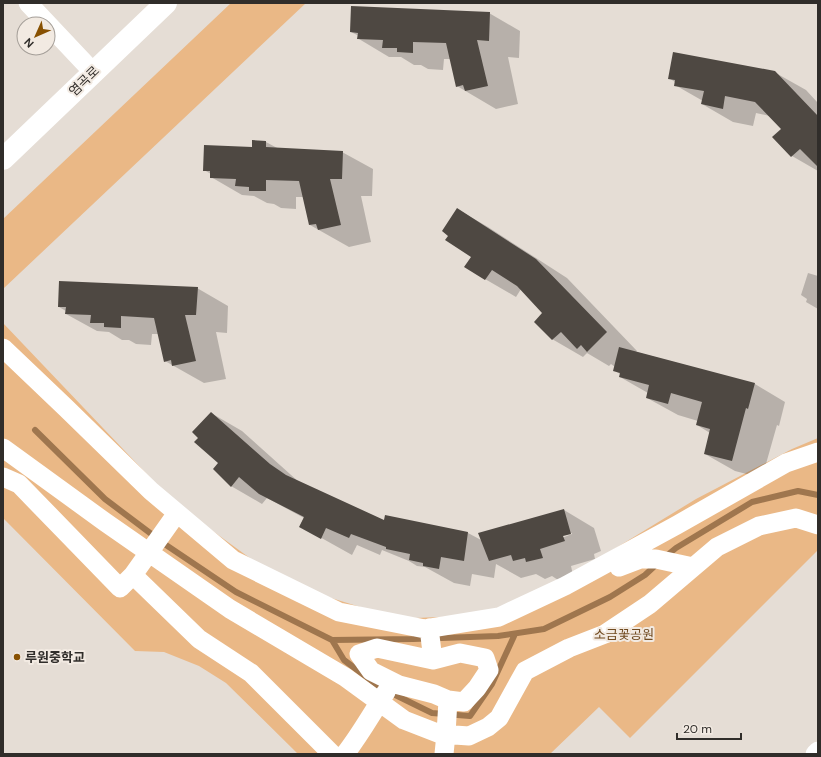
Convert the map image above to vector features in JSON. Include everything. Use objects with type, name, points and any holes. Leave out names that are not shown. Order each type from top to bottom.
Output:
[{"type":"main road","name":"염곡로","points":[[3,159],[166,3]]},
{"type":"street","points":[[28,3],[93,72]]},
{"type":"street","points":[[3,348],[151,491],[233,560],[339,612],[425,628],[499,617],[566,586],[786,463],[818,452]]},
{"type":"street","points":[[3,448],[230,609],[345,677],[404,720],[440,734],[469,736],[488,727],[499,718],[524,671],[568,648],[605,634],[650,604],[717,547],[759,526],[796,518],[818,525]]},
{"type":"street","points":[[3,477],[19,484],[120,588],[133,575],[177,513]]},
{"type":"street","points":[[566,586],[640,559],[656,559],[693,567]]},
{"type":"street","points":[[133,575],[199,639],[251,673],[332,754]]},
{"type":"street","points":[[429,628],[433,660]]},
{"type":"street","points":[[377,648],[433,660],[460,653],[485,658],[489,670],[477,688],[464,702],[448,700],[434,694],[399,685],[371,671],[359,654],[377,648]]},
{"type":"street","points":[[345,754],[392,681]]},
{"type":"street","points":[[444,754],[448,700]]},
{"type":"street","points":[[815,754],[818,751]]},
{"type":"green space","points":[[231,3],[306,3],[3,289],[3,219]]},
{"type":"green space","name":"소금꽃공원","points":[[3,323],[162,490],[210,529],[258,564],[315,593],[370,610],[415,618],[465,616],[514,604],[570,576],[696,499],[792,449],[818,438],[818,550],[630,738],[599,707],[550,754],[298,754],[226,683],[199,666],[164,652],[135,651],[3,518]]},
{"type":"building","points":[[351,6],[490,12],[489,41],[477,40],[488,86],[465,91],[463,85],[456,87],[446,43],[413,42],[413,53],[397,52],[397,48],[382,48],[383,40],[357,39],[358,33],[350,32]]},
{"type":"building","points":[[673,52],[775,71],[818,116],[818,167],[800,149],[791,157],[772,137],[781,129],[755,102],[725,96],[723,109],[701,104],[704,91],[674,86],[675,80],[668,79]]},
{"type":"building","points":[[252,140],[266,141],[266,147],[343,151],[342,179],[330,179],[341,225],[318,230],[316,224],[309,225],[299,181],[266,180],[266,191],[249,191],[249,187],[235,186],[236,179],[210,178],[210,171],[203,171],[204,145],[252,147]]},
{"type":"building","points":[[457,208],[536,259],[607,332],[587,352],[581,345],[577,349],[561,332],[552,340],[534,322],[542,313],[517,286],[492,270],[485,280],[464,267],[471,257],[445,240],[448,236],[442,231]]},
{"type":"building","points":[[59,281],[198,287],[196,315],[185,315],[196,361],[172,366],[171,360],[164,362],[154,318],[121,316],[121,328],[104,327],[104,323],[90,323],[91,315],[65,314],[66,307],[58,307]]},
{"type":"building","points":[[619,347],[755,383],[748,409],[746,408],[732,461],[704,454],[710,429],[696,425],[702,402],[671,393],[668,404],[646,398],[649,385],[619,377],[620,373],[613,371]]},
{"type":"building","points":[[211,412],[270,464],[286,475],[384,520],[385,515],[468,532],[464,561],[441,557],[439,569],[423,566],[423,563],[409,560],[410,554],[386,549],[386,547],[351,534],[349,538],[326,528],[321,539],[299,527],[304,517],[259,494],[239,477],[231,487],[213,469],[218,463],[194,442],[198,438],[192,432]]},
{"type":"building","points":[[564,509],[571,534],[563,536],[565,541],[540,549],[543,558],[526,562],[525,558],[513,561],[511,555],[489,561],[478,533]]},
{"type":"waterway","points":[[35,430],[105,499],[166,545],[236,592],[332,640],[498,636],[544,629],[610,597],[645,575],[658,563]]},
{"type":"waterway","points":[[665,557],[676,548],[752,502],[798,491],[818,495]]},
{"type":"waterway","points":[[332,640],[344,660],[381,688],[432,713],[470,716],[492,684],[515,634]]},
{"type":"place","name":"루원중학교","points":[[17,657]]}]
